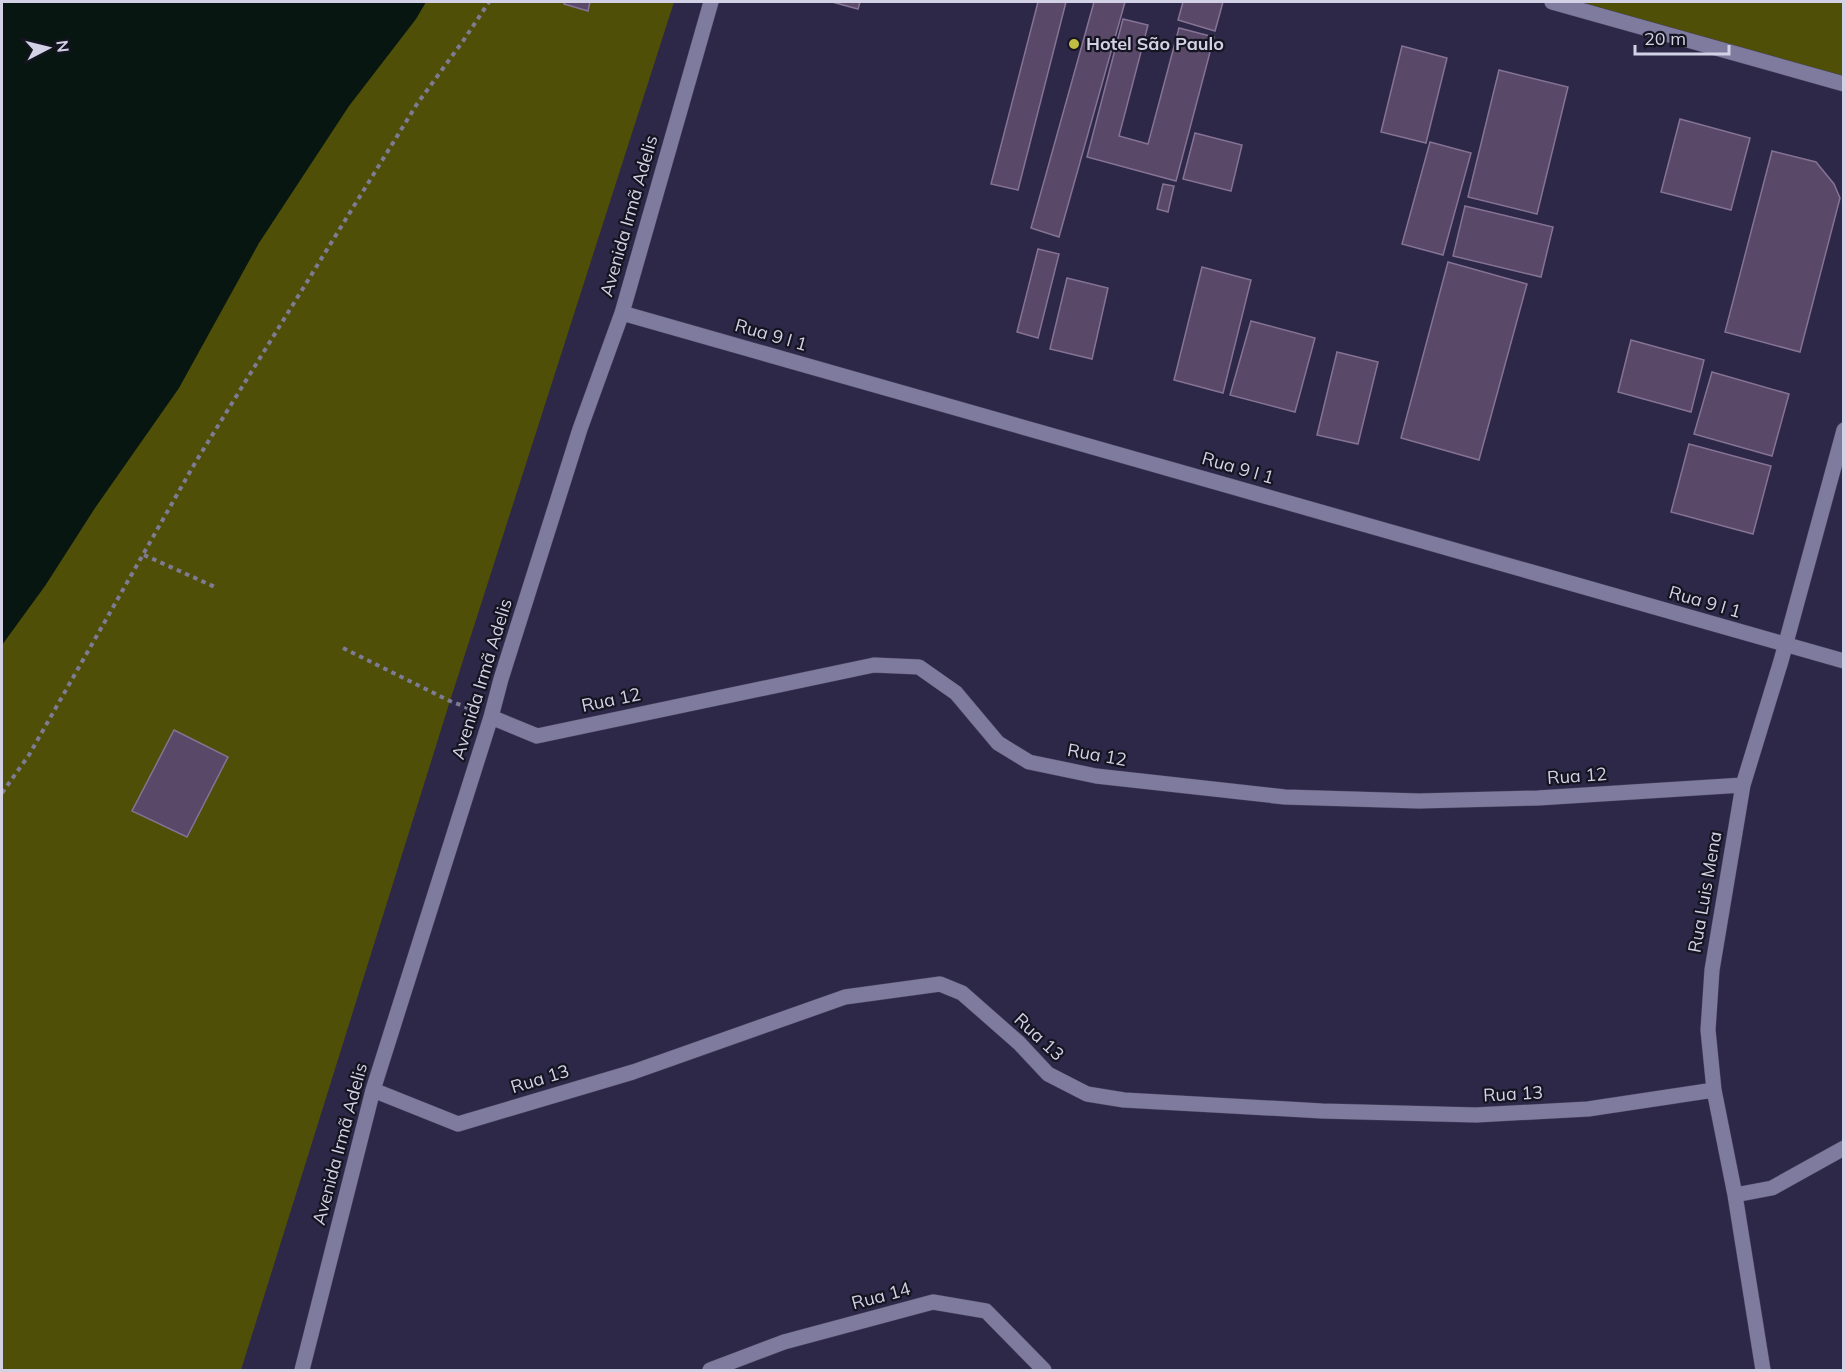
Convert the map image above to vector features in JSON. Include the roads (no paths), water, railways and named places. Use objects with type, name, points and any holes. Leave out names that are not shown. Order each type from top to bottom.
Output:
[{"type":"street","name":"Avenida Irmã Adelis","points":[[302,1371],[373,1090],[580,429],[622,313],[711,2]]},
{"type":"street","points":[[1552,2],[1844,84]]},
{"type":"street","name":"Rua 9 I 1","points":[[622,313],[1844,661]]},
{"type":"street","name":"Rua Luis Mena","points":[[1762,1371],[1735,1195],[1714,1090],[1708,1030],[1712,970],[1743,785],[1786,645],[1844,430]]},
{"type":"street","name":"Rua 12","points":[[491,717],[537,736],[874,666],[919,667],[956,693],[998,743],[1029,762],[1096,776],[1285,797],[1419,801],[1538,798],[1743,785]]},
{"type":"street","name":"Rua 13","points":[[373,1090],[458,1124],[633,1072],[845,997],[940,984],[962,993],[1019,1043],[1048,1074],[1087,1094],[1124,1100],[1322,1112],[1476,1115],[1588,1109],[1714,1090]]},
{"type":"street","points":[[1735,1195],[1772,1188],[1844,1148]]},
{"type":"street","name":"Rua 14","points":[[710,1371],[784,1342],[933,1302],[986,1311],[1044,1371]]},
{"type":"place","name":"Hotel São Paulo","points":[[1074,44]]}]
